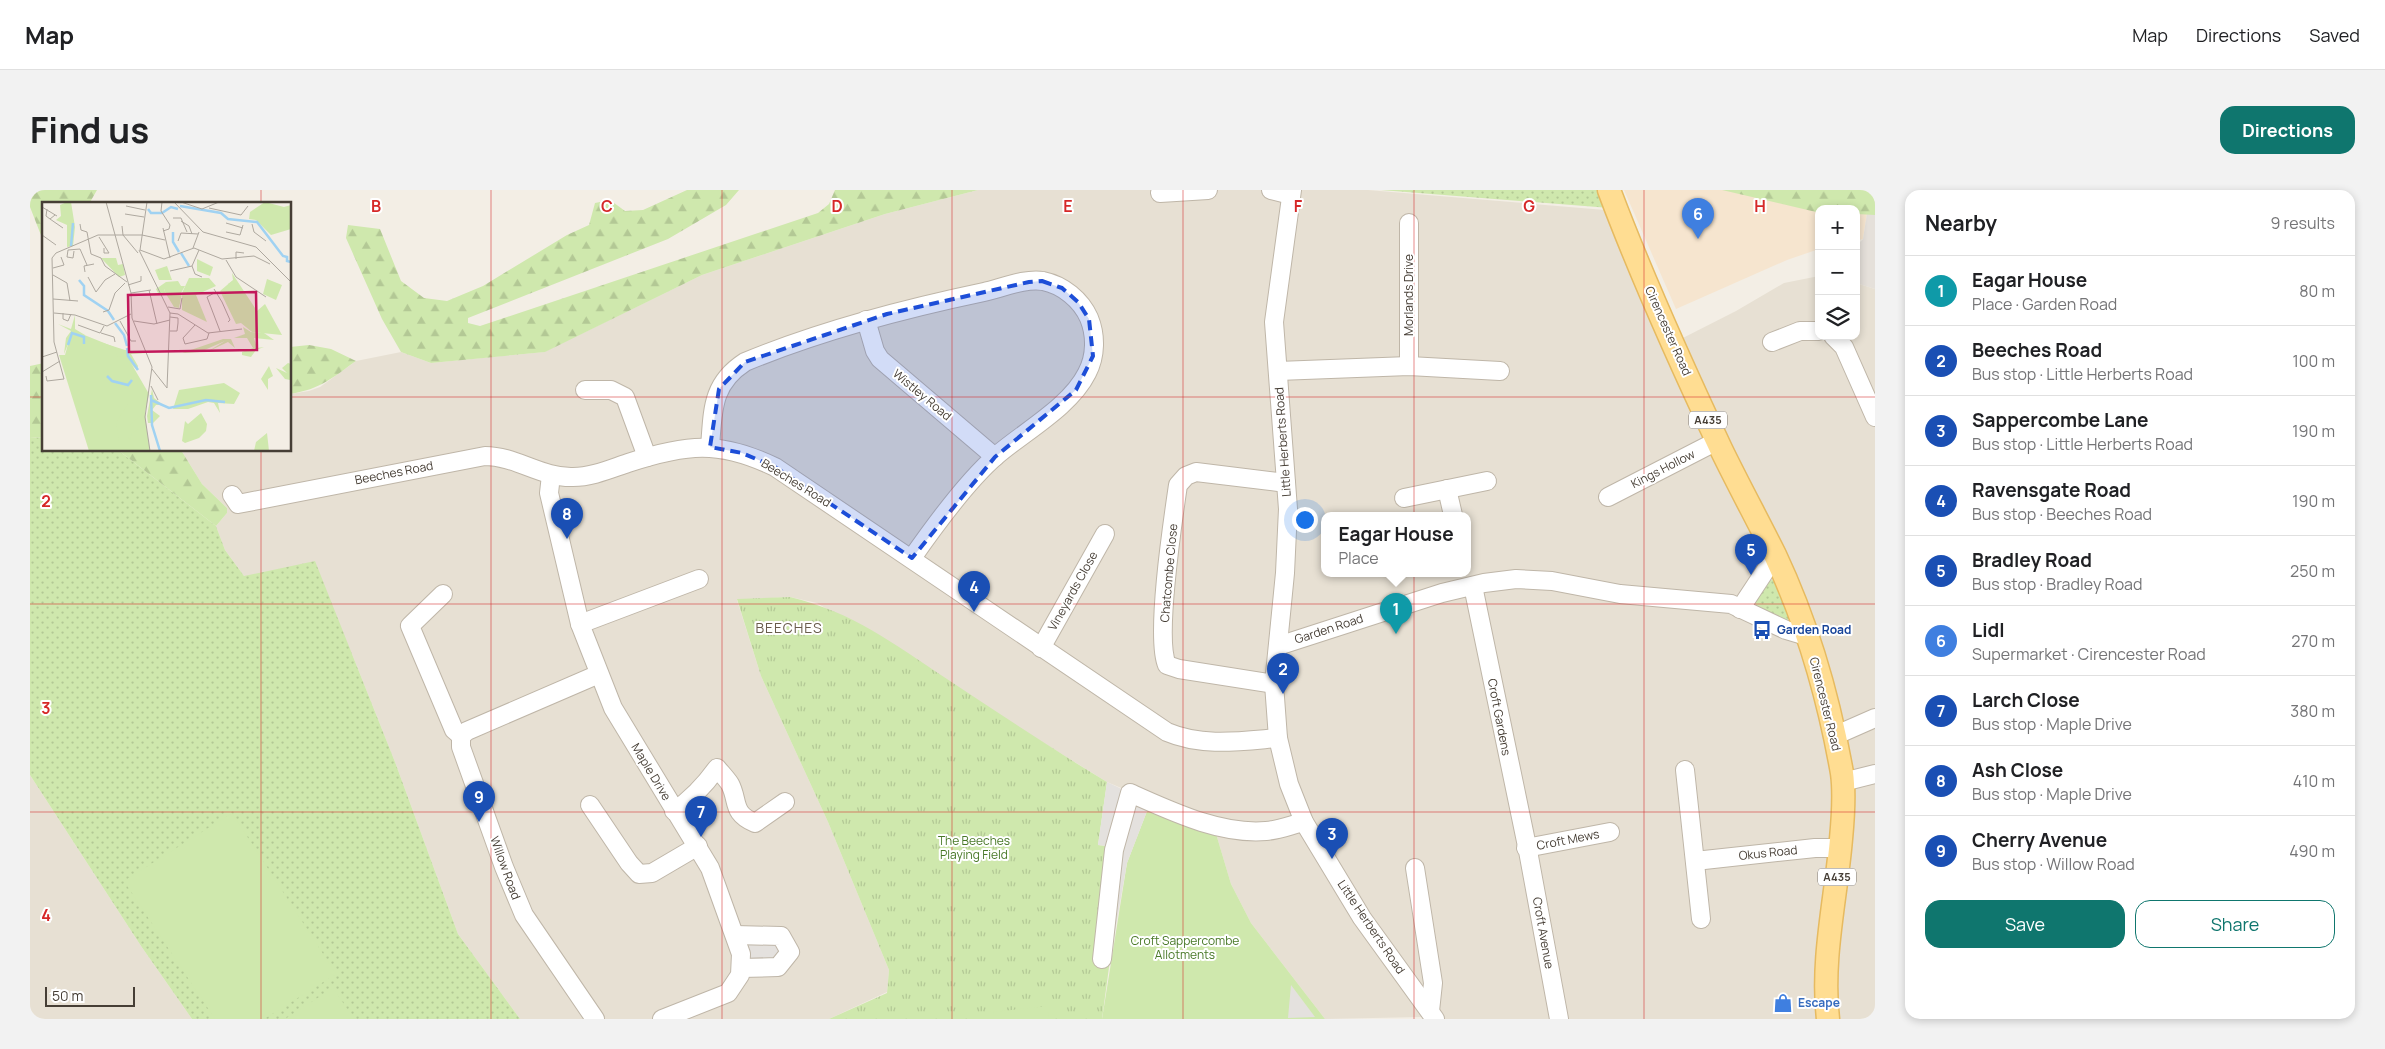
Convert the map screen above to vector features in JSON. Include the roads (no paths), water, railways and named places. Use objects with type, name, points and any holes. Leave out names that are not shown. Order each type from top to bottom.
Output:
[{"type":"main road","name":"Cirencester Road","points":[[1611,196],[1664,324],[1717,441],[1748,506],[1775,556],[1806,636],[1820,680],[1843,782],[1841,848],[1827,978],[1828,1019]]},
{"type":"street","points":[[1160,193],[1208,190]]},
{"type":"street","points":[[1271,190],[1291,193]]},
{"type":"street","name":"Little Herberts Road","points":[[1291,193],[1274,322],[1286,483],[1285,573],[1274,684],[1278,738],[1289,784],[1304,822],[1362,918],[1432,1015]]},
{"type":"street","name":"Morlands Drive","points":[[1409,223],[1409,366]]},
{"type":"street","points":[[710,447],[716,397],[724,381],[737,367],[754,358],[866,320],[1035,281],[1057,286],[1078,302],[1089,319],[1094,338],[1093,356],[1087,373],[1068,398],[995,457],[961,494],[912,558]]},
{"type":"street","name":"Wistley Road","points":[[866,320],[875,351],[880,359],[995,457]]},
{"type":"street","points":[[1772,342],[1800,331],[1815,331]]},
{"type":"street","points":[[1836,340],[1844,347],[1875,417]]},
{"type":"street","points":[[1278,371],[1409,366],[1500,371]]},
{"type":"street","points":[[585,390],[611,390],[624,397],[647,457]]},
{"type":"street","name":"Kings Hollow","points":[[1608,497],[1717,441]]},
{"type":"street","name":"Beeches Road","points":[[232,495],[238,504],[485,456],[508,458],[551,475],[572,477],[593,474],[647,457],[681,449],[710,447],[742,453],[775,467],[912,558],[1041,648],[1176,736],[1210,742],[1278,738]]},
{"type":"street","name":"Chatcombe Close","points":[[1274,684],[1179,669],[1167,665],[1164,636],[1165,594],[1178,486],[1186,476],[1201,472],[1286,483]]},
{"type":"street","name":"Maple Drive","points":[[551,475],[549,492],[580,624],[599,674],[613,708],[710,868],[740,954],[741,968]]},
{"type":"street","points":[[1404,498],[1487,481]]},
{"type":"street","points":[[1447,489],[1452,512]]},
{"type":"street","name":"Vineyards Close","points":[[1041,648],[1105,534]]},
{"type":"street","points":[[1740,609],[1775,556]]},
{"type":"street","points":[[580,624],[699,579]]},
{"type":"street","name":"Garden Road","points":[[1278,646],[1468,582],[1534,579],[1620,594],[1722,603],[1786,630],[1806,636]]},
{"type":"street","name":"Croft Gardens","points":[[1468,582],[1526,848]]},
{"type":"street","name":"Willow Road","points":[[443,594],[410,626],[454,730],[461,736],[461,747],[504,867],[524,915],[595,1019]]},
{"type":"street","points":[[461,736],[467,731],[599,674]]},
{"type":"street","points":[[1834,736],[1875,718]]},
{"type":"street","points":[[674,811],[691,800],[703,788],[717,768],[730,785],[739,812],[754,823],[785,802]]},
{"type":"street","points":[[1685,770],[1701,919]]},
{"type":"street","points":[[1843,782],[1875,774]]},
{"type":"street","points":[[1102,959],[1114,850],[1130,793],[1180,814],[1234,830],[1265,831],[1304,822]]},
{"type":"street","points":[[590,805],[629,863],[639,874],[652,873],[698,846]]},
{"type":"street","name":"Croft Mews","points":[[1526,848],[1610,832]]},
{"type":"street","name":"Croft Avenue","points":[[1526,848],[1557,1019]]},
{"type":"street","name":"Okus Road","points":[[1695,861],[1816,848],[1841,848]]},
{"type":"street","points":[[1415,868],[1433,982],[1432,1015]]},
{"type":"street","points":[[662,1019],[721,997],[733,987],[741,968],[778,967],[790,952],[781,936],[734,935]]},
{"type":"place","name":"Lidl","points":[[1698,239]]},
{"type":"place","name":"Ash Close","points":[[567,539]]},
{"type":"place","name":"Bradley Road","points":[[1751,575]]},
{"type":"place","name":"Ravensgate Road","points":[[974,612]]},
{"type":"place","name":"Garden Road","points":[[1762,630]]},
{"type":"place","name":"Eagar House","points":[[1396,634]]},
{"type":"place","name":"Beeches Road","points":[[1283,694]]},
{"type":"place","name":"Cherry Avenue","points":[[479,822]]},
{"type":"place","name":"Larch Close","points":[[701,837]]},
{"type":"place","name":"Sappercombe Lane","points":[[1332,859]]},
{"type":"place","name":"Escape","points":[[1783,1003]]},
{"type":"district","name":"BEECHES","points":[[789,628]]},
{"type":"park label","name":"The Beeches Playing Field","points":[[974,848]]},
{"type":"park label","name":"Croft Sappercombe Allotments","points":[[1185,948]]}]
